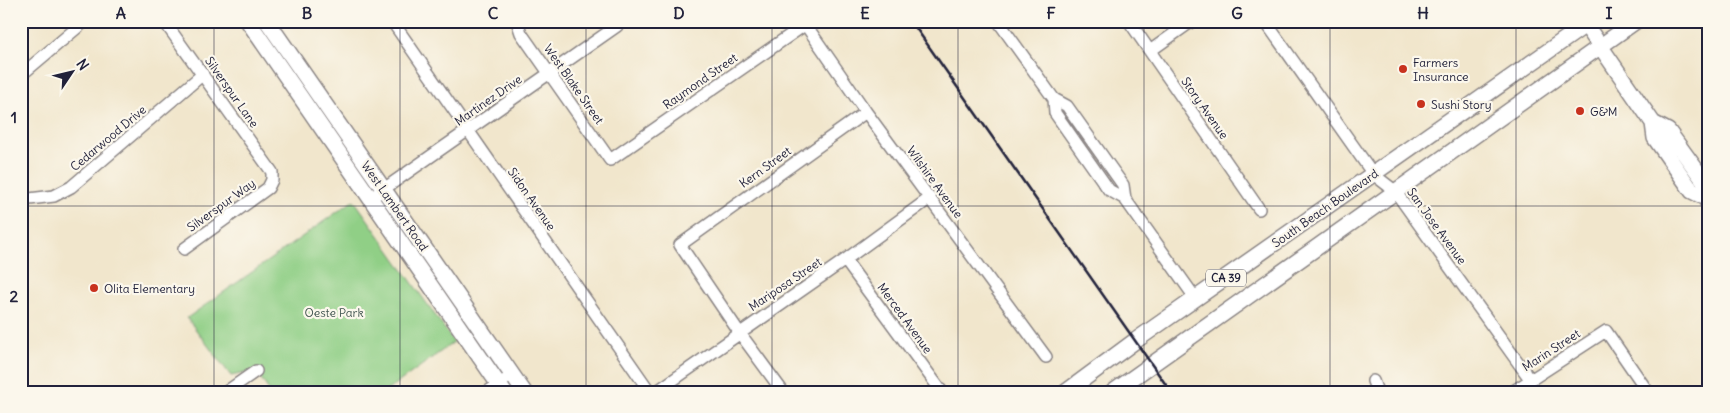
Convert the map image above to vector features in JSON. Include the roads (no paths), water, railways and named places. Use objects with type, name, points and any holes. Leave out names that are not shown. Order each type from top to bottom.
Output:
[{"type":"main road","name":"West Lambert Road","points":[[248,21],[524,392]]},
{"type":"main road","name":"West Lambert Road","points":[[267,21],[377,194],[497,389]]},
{"type":"main road","name":"CA 39","points":[[1113,392],[1636,21]]},
{"type":"main road","name":"South Beach Boulevard","points":[[1066,392],[1586,23]]},
{"type":"main road","points":[[1586,23],[1653,123],[1668,131],[1705,182],[1707,200]]},
{"type":"street","points":[[21,73],[85,21]]},
{"type":"street","name":"Silverspur Lane","points":[[164,21],[272,172],[272,180]]},
{"type":"street","name":"Sidon Avenue","points":[[392,21],[650,392]]},
{"type":"street","name":"West Blake Street","points":[[518,21],[521,33],[610,160]]},
{"type":"street","name":"Martinez Drive","points":[[377,194],[617,26],[618,21]]},
{"type":"street","points":[[998,21],[1054,99],[1067,106],[1123,185],[1125,199],[1196,299]]},
{"type":"street","name":"Story Avenue","points":[[1129,21],[1259,210]]},
{"type":"street","points":[[1150,51],[1192,21]]},
{"type":"street","name":"San Jose Avenue","points":[[1265,21],[1373,174],[1395,191],[1530,379]]},
{"type":"street","name":"Wilshire Avenue","points":[[805,23],[866,112],[1046,357]]},
{"type":"street","name":"Raymond Street","points":[[610,160],[805,23]]},
{"type":"street","name":"Cedarwood Drive","points":[[21,200],[54,196],[71,187],[103,162],[203,74]]},
{"type":"street","name":"Kern Street","points":[[739,332],[680,245],[866,112]]},
{"type":"street","name":"Silverspur Way","points":[[184,249],[268,188],[272,180]]},
{"type":"street","name":"Mariposa Street","points":[[656,392],[930,198]]},
{"type":"street","name":"Merced Avenue","points":[[845,260],[942,392]]},
{"type":"street","points":[[739,332],[783,392]]},
{"type":"street","name":"Marin Street","points":[[1512,392],[1606,332],[1648,392]]},
{"type":"street","points":[[226,392],[256,371]]},
{"type":"street","points":[[497,389],[512,374]]},
{"type":"railway","points":[[911,21],[1171,392]]},
{"type":"place","name":"Farmers Insurance","points":[[1403,69]]},
{"type":"place","name":"Sushi Story","points":[[1421,104]]},
{"type":"place","name":"G&M","points":[[1580,111]]},
{"type":"place","name":"Olita Elementary","points":[[94,288]]},
{"type":"park label","name":"Oeste Park","points":[[334,312]]}]
